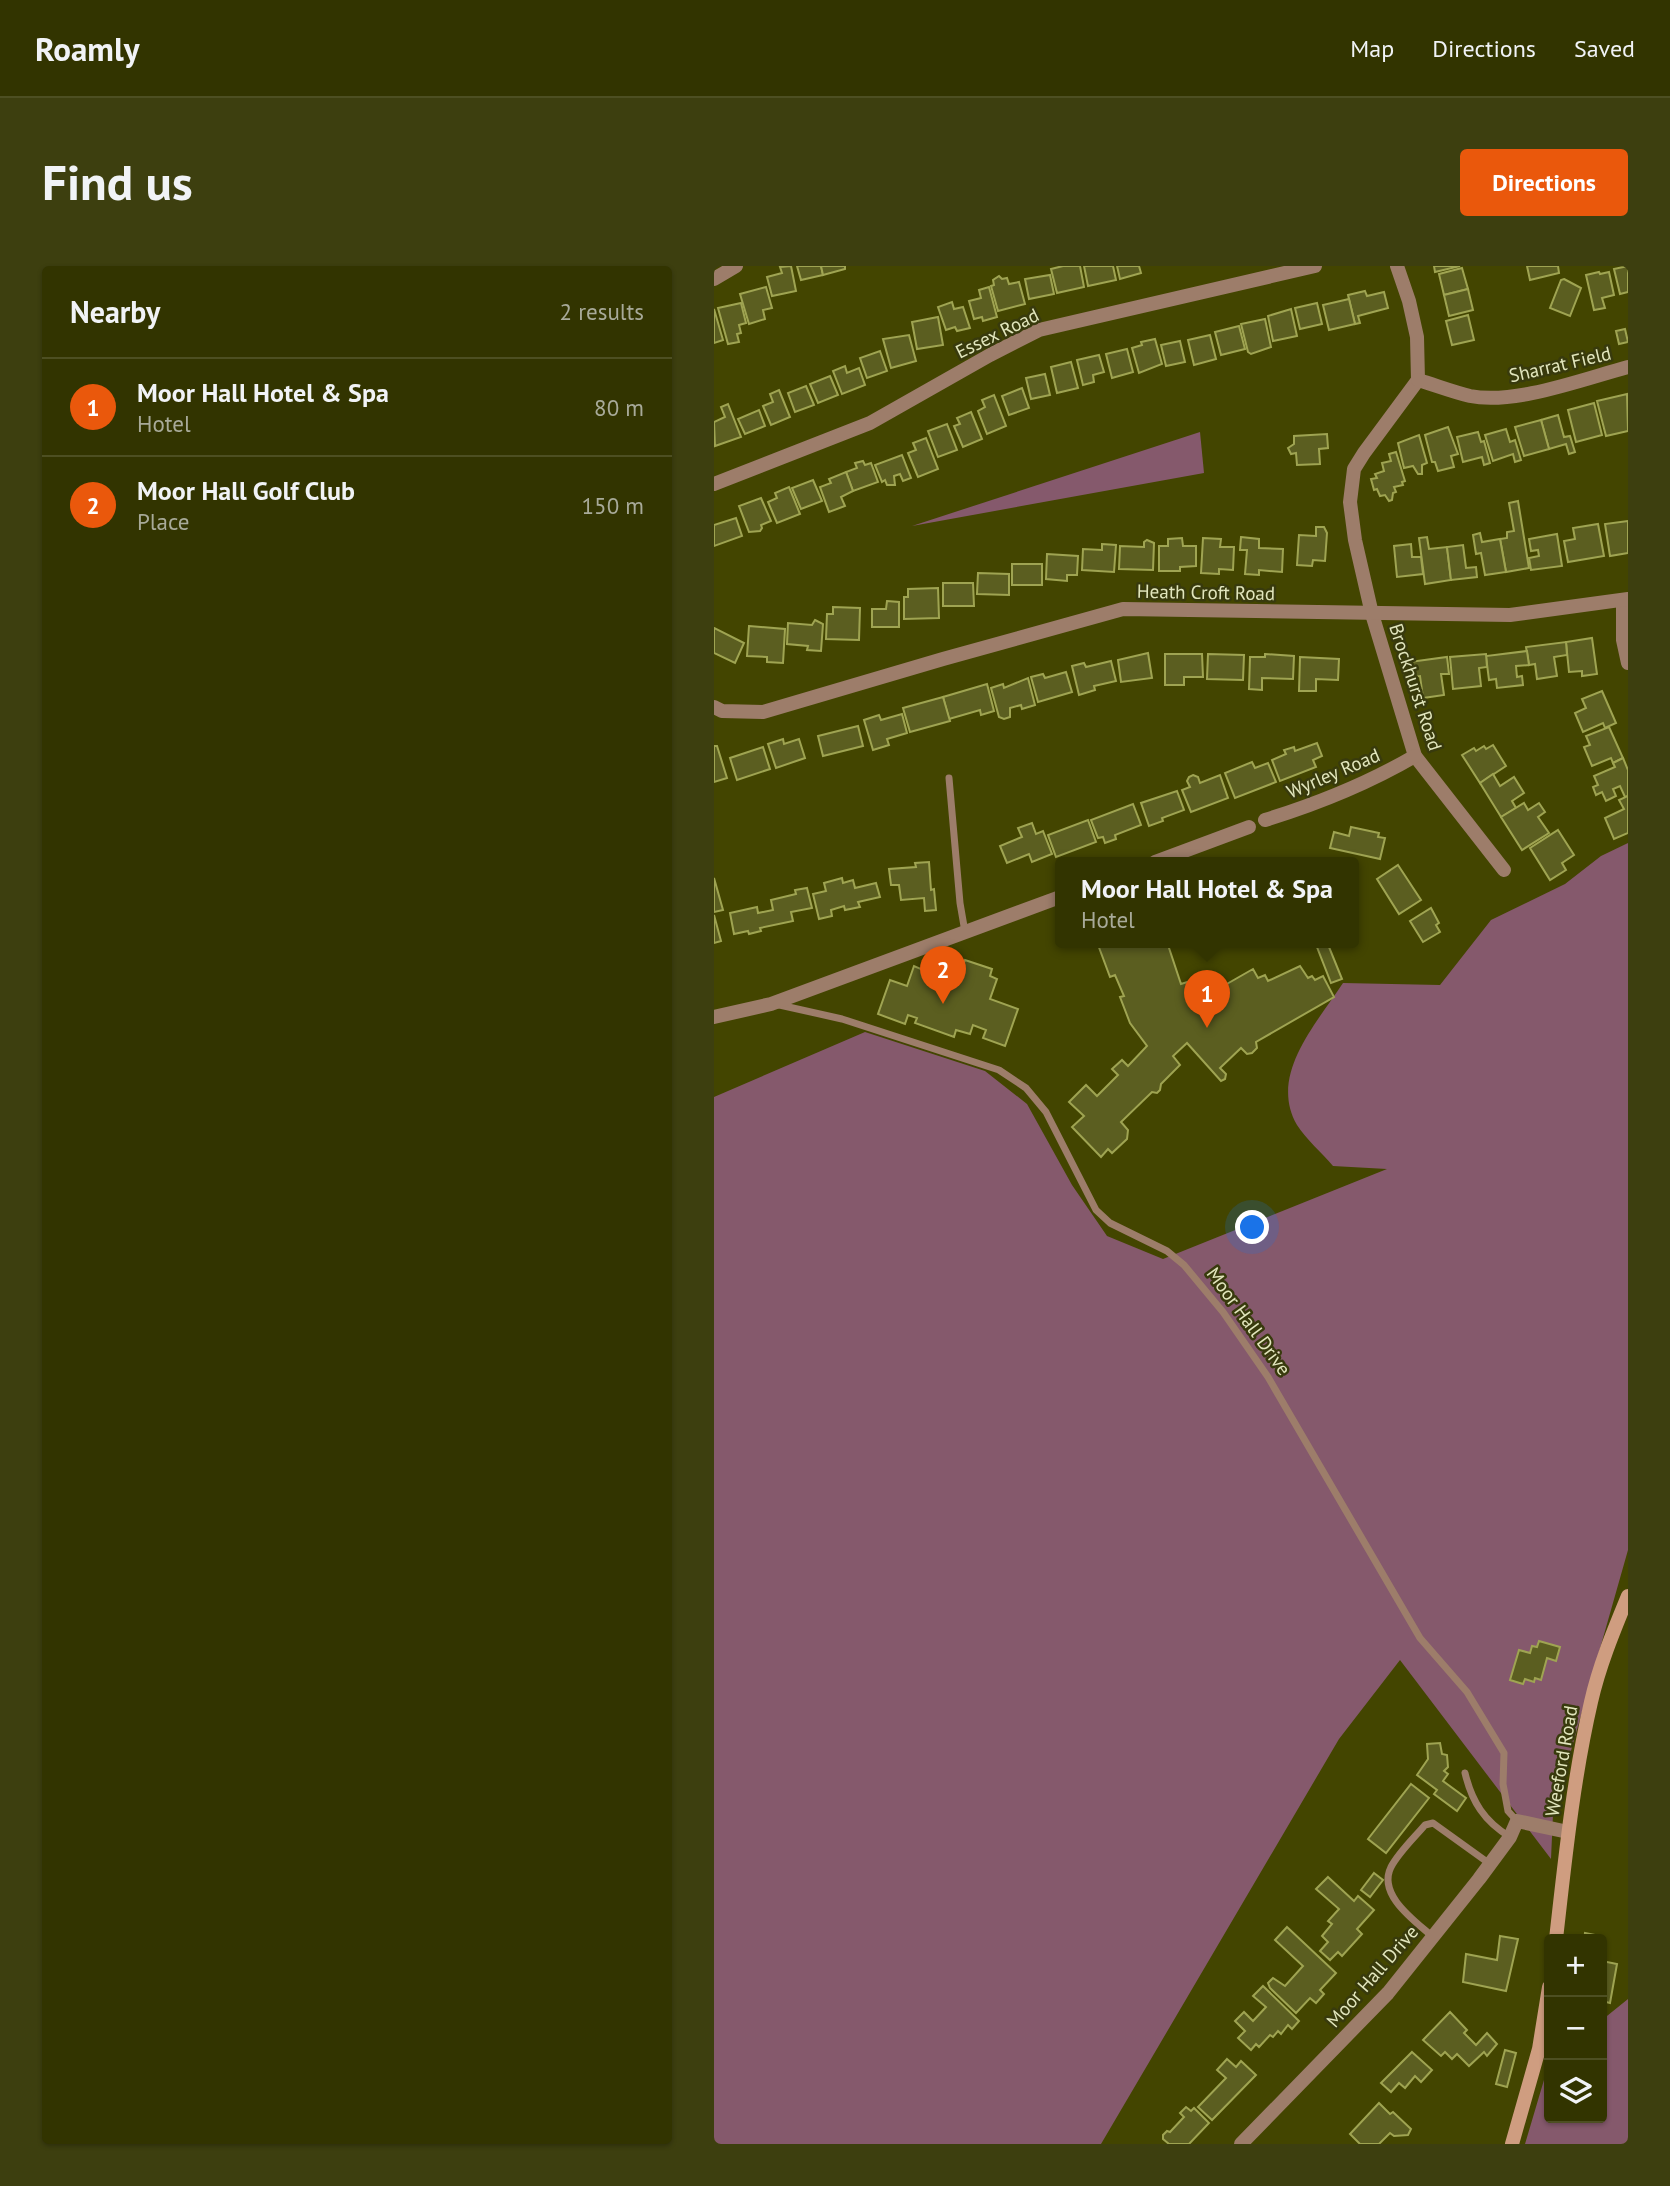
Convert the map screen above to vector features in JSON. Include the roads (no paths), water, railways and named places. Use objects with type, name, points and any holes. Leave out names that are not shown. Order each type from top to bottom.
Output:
[{"type":"street","points":[[714,279],[736,266]]},
{"type":"street","name":"Essex Road","points":[[714,484],[870,423],[1039,330],[1315,266]]},
{"type":"street","points":[[1397,266],[1417,337],[1418,380]]},
{"type":"street","name":"Sharrat Field","points":[[1418,380],[1471,396],[1516,396],[1628,367]]},
{"type":"street","name":"Brockhurst Road","points":[[1418,380],[1354,470],[1350,502],[1355,540],[1372,614],[1415,756],[1504,870]]},
{"type":"street","points":[[1626,599],[1623,640],[1628,663]]},
{"type":"street","name":"Heath Croft Road","points":[[714,707],[722,710],[763,712],[1123,610],[1510,615],[1626,599]]},
{"type":"street","name":"Wyrley Road","points":[[1265,820],[1349,790],[1415,756]]},
{"type":"street","points":[[1168,857],[1250,827]]},
{"type":"street","points":[[771,1003],[1055,899]]},
{"type":"street","name":"Moor Hall Drive","points":[[714,1017],[771,1003]]},
{"type":"street","name":"Weeford Road","points":[[1557,1934],[1568,1832],[1591,1700],[1628,1596]]},
{"type":"street","points":[[1517,1821],[1568,1832]]},
{"type":"street","name":"Moor Hall Drive","points":[[1241,2144],[1388,1993],[1490,1864],[1510,1837],[1517,1821]]},
{"type":"street","points":[[1512,2144],[1539,2049],[1547,1997]]},
{"type":"lane","points":[[949,778],[965,932]]},
{"type":"lane","name":"Moor Hall Drive","points":[[771,1003],[842,1019],[999,1070],[1026,1088],[1046,1112],[1096,1210],[1110,1223],[1167,1251],[1184,1265],[1223,1312],[1268,1377],[1420,1638],[1467,1692],[1504,1754],[1503,1784],[1508,1811],[1517,1821]]},
{"type":"lane","points":[[1465,1773],[1480,1812],[1493,1827],[1510,1837]]},
{"type":"lane","points":[[1433,1937],[1396,1902],[1388,1884],[1388,1876],[1395,1861],[1425,1825],[1433,1823],[1490,1864]]},
{"type":"place","name":"Moor Hall Golf Club","points":[[943,1004]]},
{"type":"place","name":"Moor Hall Hotel & Spa","points":[[1207,1028]]}]
